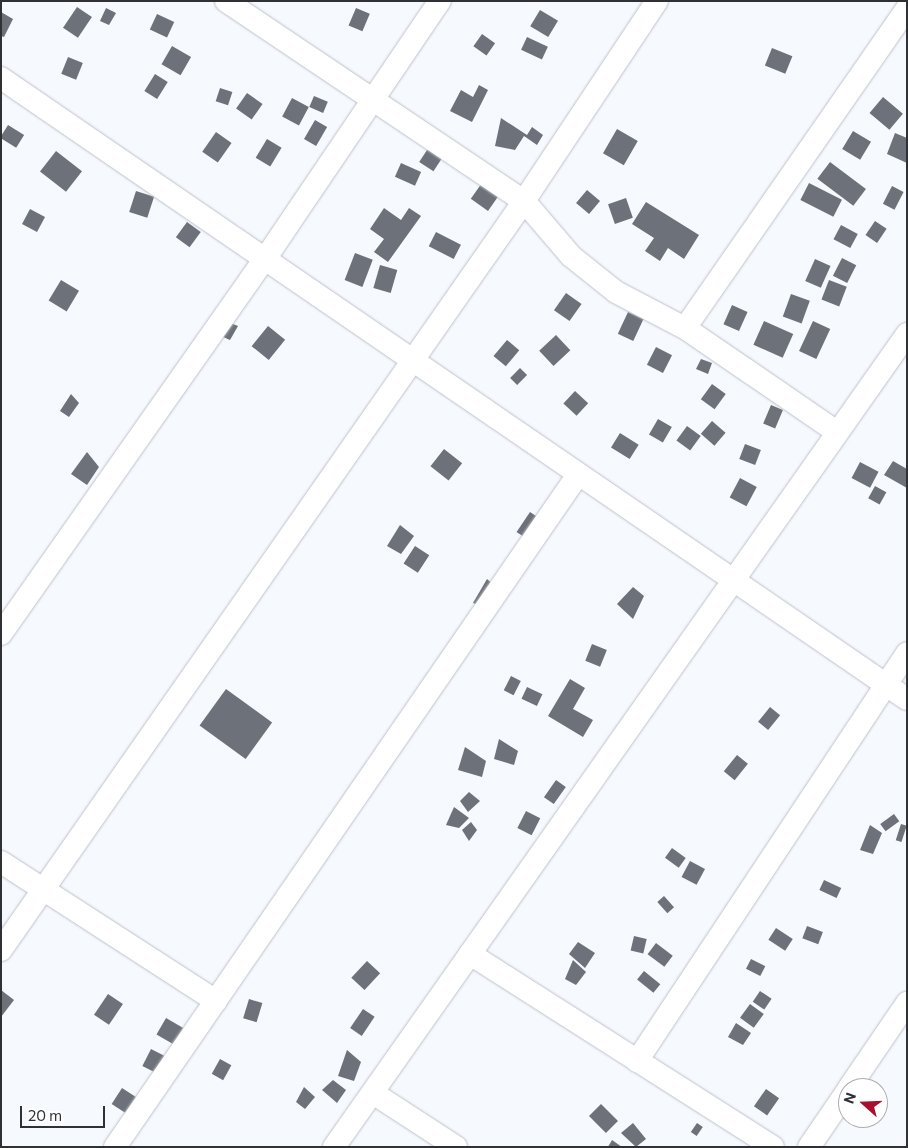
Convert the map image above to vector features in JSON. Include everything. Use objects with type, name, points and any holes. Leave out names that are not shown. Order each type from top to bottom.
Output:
[{"type":"street","points":[[226,1],[374,98],[524,201],[552,236],[591,274],[644,310],[685,328],[837,432]]},
{"type":"street","points":[[1,634],[265,259],[440,1]]},
{"type":"street","points":[[1,950],[524,201],[657,1]]},
{"type":"street","points":[[685,328],[907,8]]},
{"type":"street","points":[[1,78],[577,476],[907,699]]},
{"type":"street","points":[[334,1147],[907,334]]},
{"type":"street","points":[[115,1147],[577,476]]},
{"type":"street","points":[[637,1061],[907,653]]},
{"type":"street","points":[[1,862],[216,1002]]},
{"type":"street","points":[[470,954],[773,1147]]},
{"type":"street","points":[[856,1078],[907,1003]]},
{"type":"street","points":[[373,1092],[456,1147]]},
{"type":"street","points":[[809,1147],[838,1105]]},
{"type":"building","points":[[77,7],[92,17],[78,38],[63,28]]},
{"type":"building","points":[[106,8],[116,13],[109,25],[100,21]]},
{"type":"building","points":[[356,8],[370,14],[362,31],[349,25]]},
{"type":"building","points":[[540,10],[558,21],[548,37],[530,26]]},
{"type":"building","points":[[1,12],[13,19],[4,37],[1,36]]},
{"type":"building","points":[[157,14],[174,22],[167,37],[150,29]]},
{"type":"building","points":[[482,34],[495,43],[487,55],[473,46]]},
{"type":"building","points":[[527,37],[548,47],[542,59],[521,50]]},
{"type":"building","points":[[172,46],[191,57],[181,75],[162,64]]},
{"type":"building","points":[[772,48],[792,56],[785,74],[765,66]]},
{"type":"building","points":[[68,57],[83,63],[76,80],[61,74]]},
{"type":"building","points":[[155,74],[168,82],[157,99],[144,91]]},
{"type":"building","points":[[479,85],[488,90],[472,122],[450,111],[461,90],[473,97]]},
{"type":"building","points":[[220,88],[232,92],[228,105],[216,101]]},
{"type":"building","points":[[247,93],[263,104],[252,119],[236,109]]},
{"type":"building","points":[[314,96],[328,102],[323,113],[309,107]]},
{"type":"building","points":[[883,97],[903,114],[889,130],[870,113]]},
{"type":"building","points":[[292,98],[309,107],[299,125],[282,117]]},
{"type":"building","points":[[501,118],[527,135],[532,127],[543,135],[537,145],[524,136],[515,150],[495,146]]},
{"type":"building","points":[[315,120],[327,127],[316,146],[304,139]]},
{"type":"building","points":[[8,125],[24,135],[16,148],[1,138]]},
{"type":"building","points":[[617,129],[638,141],[624,165],[603,153]]},
{"type":"building","points":[[853,131],[871,142],[860,160],[842,149]]},
{"type":"building","points":[[216,132],[232,143],[218,163],[202,152]]},
{"type":"building","points":[[895,133],[907,138],[907,163],[887,154]]},
{"type":"building","points":[[267,139],[282,148],[270,167],[256,158]]},
{"type":"building","points":[[429,147],[443,156],[433,171],[419,162]]},
{"type":"building","points":[[56,151],[82,171],[66,192],[40,171]]},
{"type":"building","points":[[830,162],[866,189],[853,206],[817,179]]},
{"type":"building","points":[[401,163],[421,172],[415,186],[395,177]]},
{"type":"building","points":[[484,180],[501,192],[488,211],[471,199]]},
{"type":"building","points":[[809,183],[842,200],[833,217],[800,200]]},
{"type":"building","points":[[892,186],[904,192],[895,210],[883,204]]},
{"type":"building","points":[[587,190],[600,201],[589,214],[576,203]]},
{"type":"building","points":[[136,191],[154,197],[147,218],[129,212]]},
{"type":"building","points":[[626,198],[633,218],[615,224],[608,204]]},
{"type":"building","points":[[646,202],[699,235],[684,259],[668,248],[660,261],[645,251],[654,238],[632,224]]},
{"type":"building","points":[[384,208],[401,220],[409,208],[421,216],[388,262],[374,252],[384,239],[370,229]]},
{"type":"building","points":[[30,209],[45,217],[37,232],[22,224]]},
{"type":"building","points":[[875,221],[887,229],[877,243],[865,235]]},
{"type":"building","points":[[187,222],[201,232],[190,247],[176,237]]},
{"type":"building","points":[[841,225],[858,234],[850,248],[833,239]]},
{"type":"building","points":[[436,232],[461,245],[454,259],[429,246]]},
{"type":"building","points":[[355,253],[373,260],[362,287],[345,280]]},
{"type":"building","points":[[842,258],[856,265],[847,283],[833,276]]},
{"type":"building","points":[[815,259],[831,266],[821,288],[805,281]]},
{"type":"building","points":[[380,265],[397,270],[391,293],[373,288]]},
{"type":"building","points":[[61,280],[79,291],[67,311],[49,301]]},
{"type":"building","points":[[829,280],[847,287],[839,306],[821,300]]},
{"type":"building","points":[[566,293],[582,304],[570,321],[554,310]]},
{"type":"building","points":[[791,294],[810,301],[802,323],[783,317]]},
{"type":"building","points":[[732,305],[748,312],[739,331],[723,324]]},
{"type":"building","points":[[628,312],[643,319],[633,341],[618,334]]},
{"type":"building","points":[[764,321],[793,334],[783,358],[753,345]]},
{"type":"building","points":[[813,321],[830,329],[816,359],[799,351]]},
{"type":"building","points":[[228,322],[238,326],[230,340],[221,336]]},
{"type":"building","points":[[268,326],[285,340],[269,360],[252,346]]},
{"type":"building","points":[[556,335],[570,350],[554,366],[539,351]]},
{"type":"building","points":[[507,340],[519,350],[506,366],[494,356]]},
{"type":"building","points":[[656,347],[672,355],[663,373],[647,365]]},
{"type":"building","points":[[701,359],[712,363],[708,374],[696,369]]},
{"type":"building","points":[[520,368],[527,375],[517,385],[510,378]]},
{"type":"building","points":[[712,384],[726,394],[715,409],[701,399]]},
{"type":"building","points":[[575,391],[588,403],[577,416],[563,403]]},
{"type":"building","points":[[71,394],[79,403],[69,417],[60,411]]},
{"type":"building","points":[[771,405],[783,410],[775,428],[763,423]]},
{"type":"building","points":[[658,419],[672,427],[663,443],[649,435]]},
{"type":"building","points":[[712,421],[726,433],[714,446],[701,434]]},
{"type":"building","points":[[687,426],[701,436],[690,451],[676,441]]},
{"type":"building","points":[[620,433],[639,445],[630,459],[611,447]]},
{"type":"building","points":[[745,444],[761,450],[755,465],[739,459]]},
{"type":"building","points":[[444,449],[462,463],[449,480],[430,466]]},
{"type":"building","points":[[87,452],[99,467],[87,485],[71,474]]},
{"type":"building","points":[[893,461],[907,469],[907,488],[884,475]]},
{"type":"building","points":[[860,462],[879,472],[870,488],[852,478]]},
{"type":"building","points":[[740,478],[757,487],[746,506],[730,497]]},
{"type":"building","points":[[875,486],[886,492],[880,505],[868,498]]},
{"type":"building","points":[[530,512],[542,520],[528,540],[517,532]]},
{"type":"building","points":[[400,525],[414,536],[401,554],[387,546]]},
{"type":"building","points":[[415,546],[429,555],[418,573],[404,564]]},
{"type":"building","points":[[487,579],[495,586],[491,610],[473,603]]},
{"type":"building","points":[[633,587],[644,596],[633,619],[617,604]]},
{"type":"building","points":[[592,644],[607,650],[600,667],[585,661]]},
{"type":"building","points":[[511,676],[521,681],[514,695],[504,690]]},
{"type":"building","points":[[570,679],[585,688],[573,709],[593,720],[583,737],[548,716]]},
{"type":"building","points":[[527,687],[542,694],[537,706],[522,699]]},
{"type":"building","points":[[226,689],[272,723],[246,759],[200,725]]},
{"type":"building","points":[[770,707],[780,715],[768,730],[758,722]]},
{"type":"building","points":[[499,739],[518,751],[514,765],[494,759]]},
{"type":"building","points":[[465,747],[486,761],[482,777],[458,770]]},
{"type":"building","points":[[737,755],[748,764],[735,780],[724,771]]},
{"type":"building","points":[[556,780],[566,787],[554,804],[544,797]]},
{"type":"building","points":[[469,792],[480,801],[468,812],[460,801]]},
{"type":"building","points":[[454,807],[469,818],[459,828],[446,825]]},
{"type":"building","points":[[526,811],[540,818],[532,835],[517,828]]},
{"type":"building","points":[[894,814],[899,821],[886,831],[880,824]]},
{"type":"building","points":[[471,822],[477,830],[469,841],[462,830]]},
{"type":"building","points":[[901,824],[907,826],[901,842],[896,840]]},
{"type":"building","points":[[870,825],[882,833],[873,854],[860,850]]},
{"type":"building","points":[[672,848],[686,858],[679,868],[665,858]]},
{"type":"building","points":[[690,861],[705,869],[697,885],[682,877]]},
{"type":"building","points":[[824,880],[841,888],[837,898],[819,890]]},
{"type":"building","points":[[664,896],[674,907],[667,913],[657,902]]},
{"type":"building","points":[[807,926],[823,932],[818,944],[802,938]]},
{"type":"building","points":[[776,928],[793,939],[785,951],[768,940]]},
{"type":"building","points":[[634,936],[647,939],[643,954],[631,951]]},
{"type":"building","points":[[578,942],[595,953],[585,968],[569,954]]},
{"type":"building","points":[[656,943],[673,956],[664,967],[648,954]]},
{"type":"building","points":[[751,959],[765,966],[760,976],[746,969]]},
{"type":"building","points":[[573,960],[586,972],[576,985],[565,979]]},
{"type":"building","points":[[367,961],[380,973],[364,990],[351,978]]},
{"type":"building","points":[[644,971],[660,984],[653,993],[637,980]]},
{"type":"building","points":[[1,990],[14,1000],[1,1017]]},
{"type":"building","points":[[760,991],[772,999],[764,1010],[753,1002]]},
{"type":"building","points":[[108,994],[123,1004],[109,1025],[94,1015]]},
{"type":"building","points":[[249,999],[262,1003],[257,1022],[243,1018]]},
{"type":"building","points":[[750,1004],[764,1014],[754,1028],[740,1018]]},
{"type":"building","points":[[363,1009],[375,1017],[362,1036],[350,1028]]},
{"type":"building","points":[[166,1018],[183,1028],[174,1044],[157,1034]]},
{"type":"building","points":[[736,1023],[751,1033],[743,1045],[728,1037]]},
{"type":"building","points":[[151,1049],[165,1056],[157,1073],[142,1066]]},
{"type":"building","points":[[347,1050],[361,1062],[354,1081],[338,1076]]},
{"type":"building","points":[[220,1059],[231,1065],[223,1080],[212,1074]]},
{"type":"building","points":[[333,1080],[346,1090],[337,1103],[322,1090]]},
{"type":"building","points":[[304,1087],[315,1097],[305,1109],[296,1102]]},
{"type":"building","points":[[122,1088],[136,1097],[126,1113],[112,1104]]},
{"type":"building","points":[[766,1089],[779,1098],[767,1115],[754,1106]]},
{"type":"building","points":[[601,1104],[618,1121],[606,1133],[589,1116]]},
{"type":"building","points":[[633,1123],[646,1139],[636,1147],[621,1133]]},
{"type":"building","points":[[697,1123],[703,1127],[697,1136],[691,1132]]},
{"type":"building","points":[[612,1140],[622,1147],[608,1147]]}]
